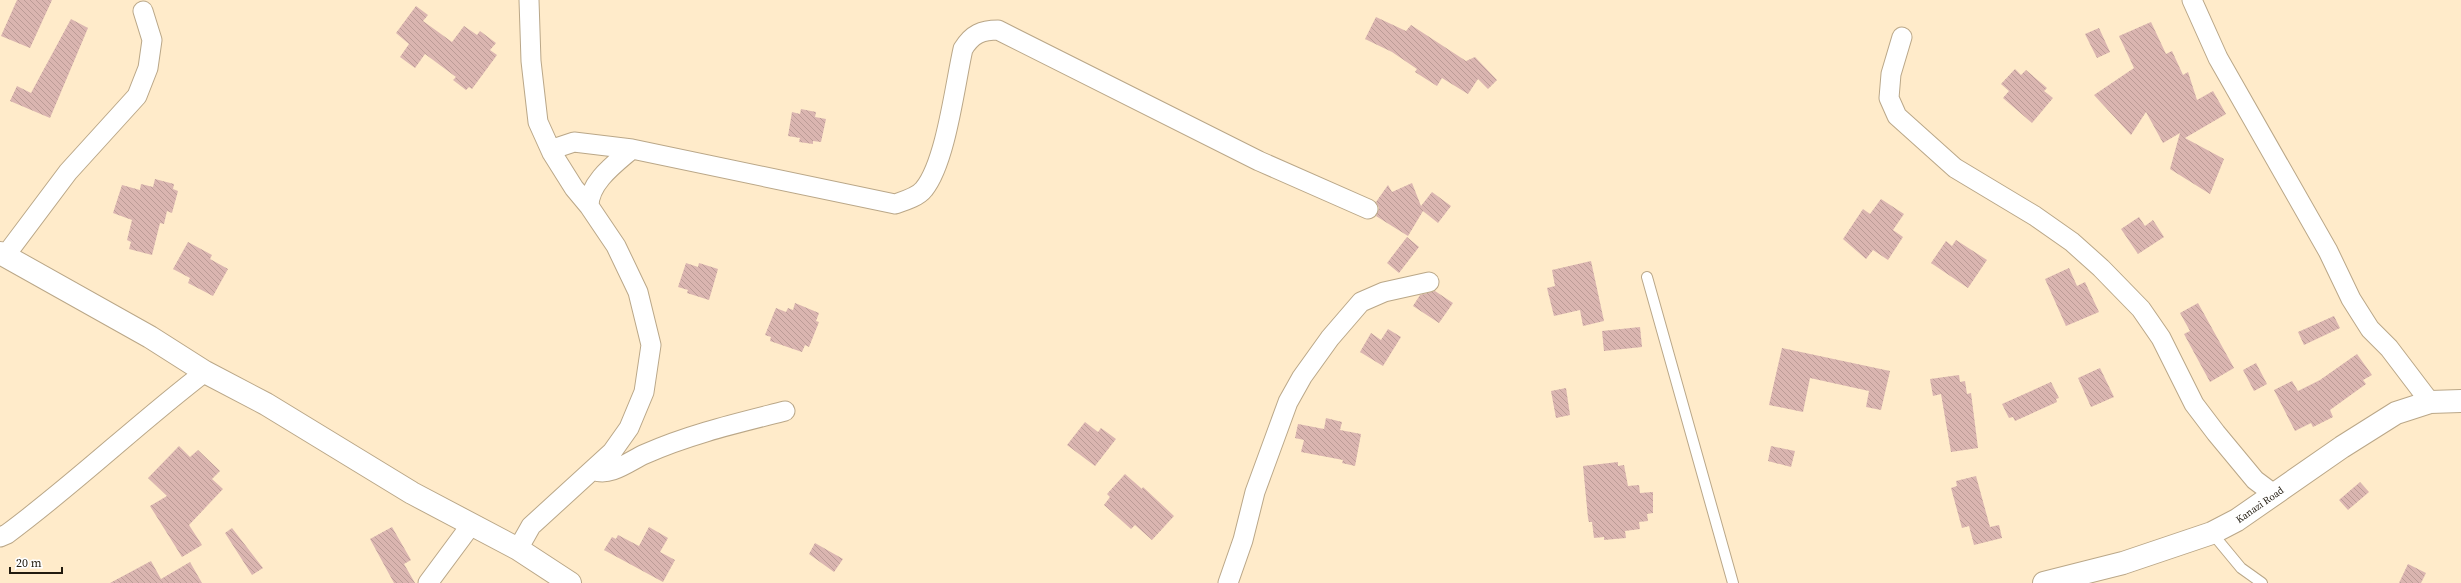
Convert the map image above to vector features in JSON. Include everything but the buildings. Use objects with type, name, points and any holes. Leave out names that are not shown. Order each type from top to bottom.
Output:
[{"type":"street","points":[[518,549],[531,526],[612,452],[629,428],[644,392],[651,345],[638,292],[616,246],[589,206],[574,188],[552,153],[538,122],[531,61],[529,0]]},
{"type":"street","points":[[2192,0],[2218,58],[2328,251],[2351,299],[2370,329],[2389,348],[2430,402]]},
{"type":"street","points":[[143,11],[152,40],[148,68],[137,96],[68,172],[2,255],[150,337],[205,372],[266,404],[412,494],[471,526],[518,549],[570,583]]},
{"type":"street","points":[[552,153],[559,147],[574,142],[632,149],[895,204],[907,200],[924,190],[932,175],[946,137],[962,54],[969,39],[984,30],[998,30],[1259,161],[1368,209]]},
{"type":"street","points":[[1902,37],[1891,74],[1889,98],[1897,116],[1955,168],[2035,216],[2072,242],[2101,268],[2141,309],[2161,338],[2194,404],[2220,439],[2255,480],[2275,495]]},
{"type":"street","points":[[589,206],[589,197],[596,185],[632,149]]},
{"type":"street","points":[[1228,583],[1255,492],[1288,402],[1302,376],[1334,333],[1362,302],[1384,292],[1429,282]]},
{"type":"street","points":[[0,537],[7,534],[58,494],[158,408],[205,372]]},
{"type":"street","name":"Kanazi Road","points":[[2044,583],[2123,563],[2212,532],[2237,520],[2342,447],[2396,413],[2430,402],[2461,401]]},
{"type":"street","points":[[594,470],[599,472],[614,470],[644,454],[692,436],[785,411]]},
{"type":"street","points":[[428,583],[471,526]]},
{"type":"lane","points":[[1647,277],[1733,583]]},
{"type":"lane","points":[[2212,532],[2241,568],[2262,583]]}]
